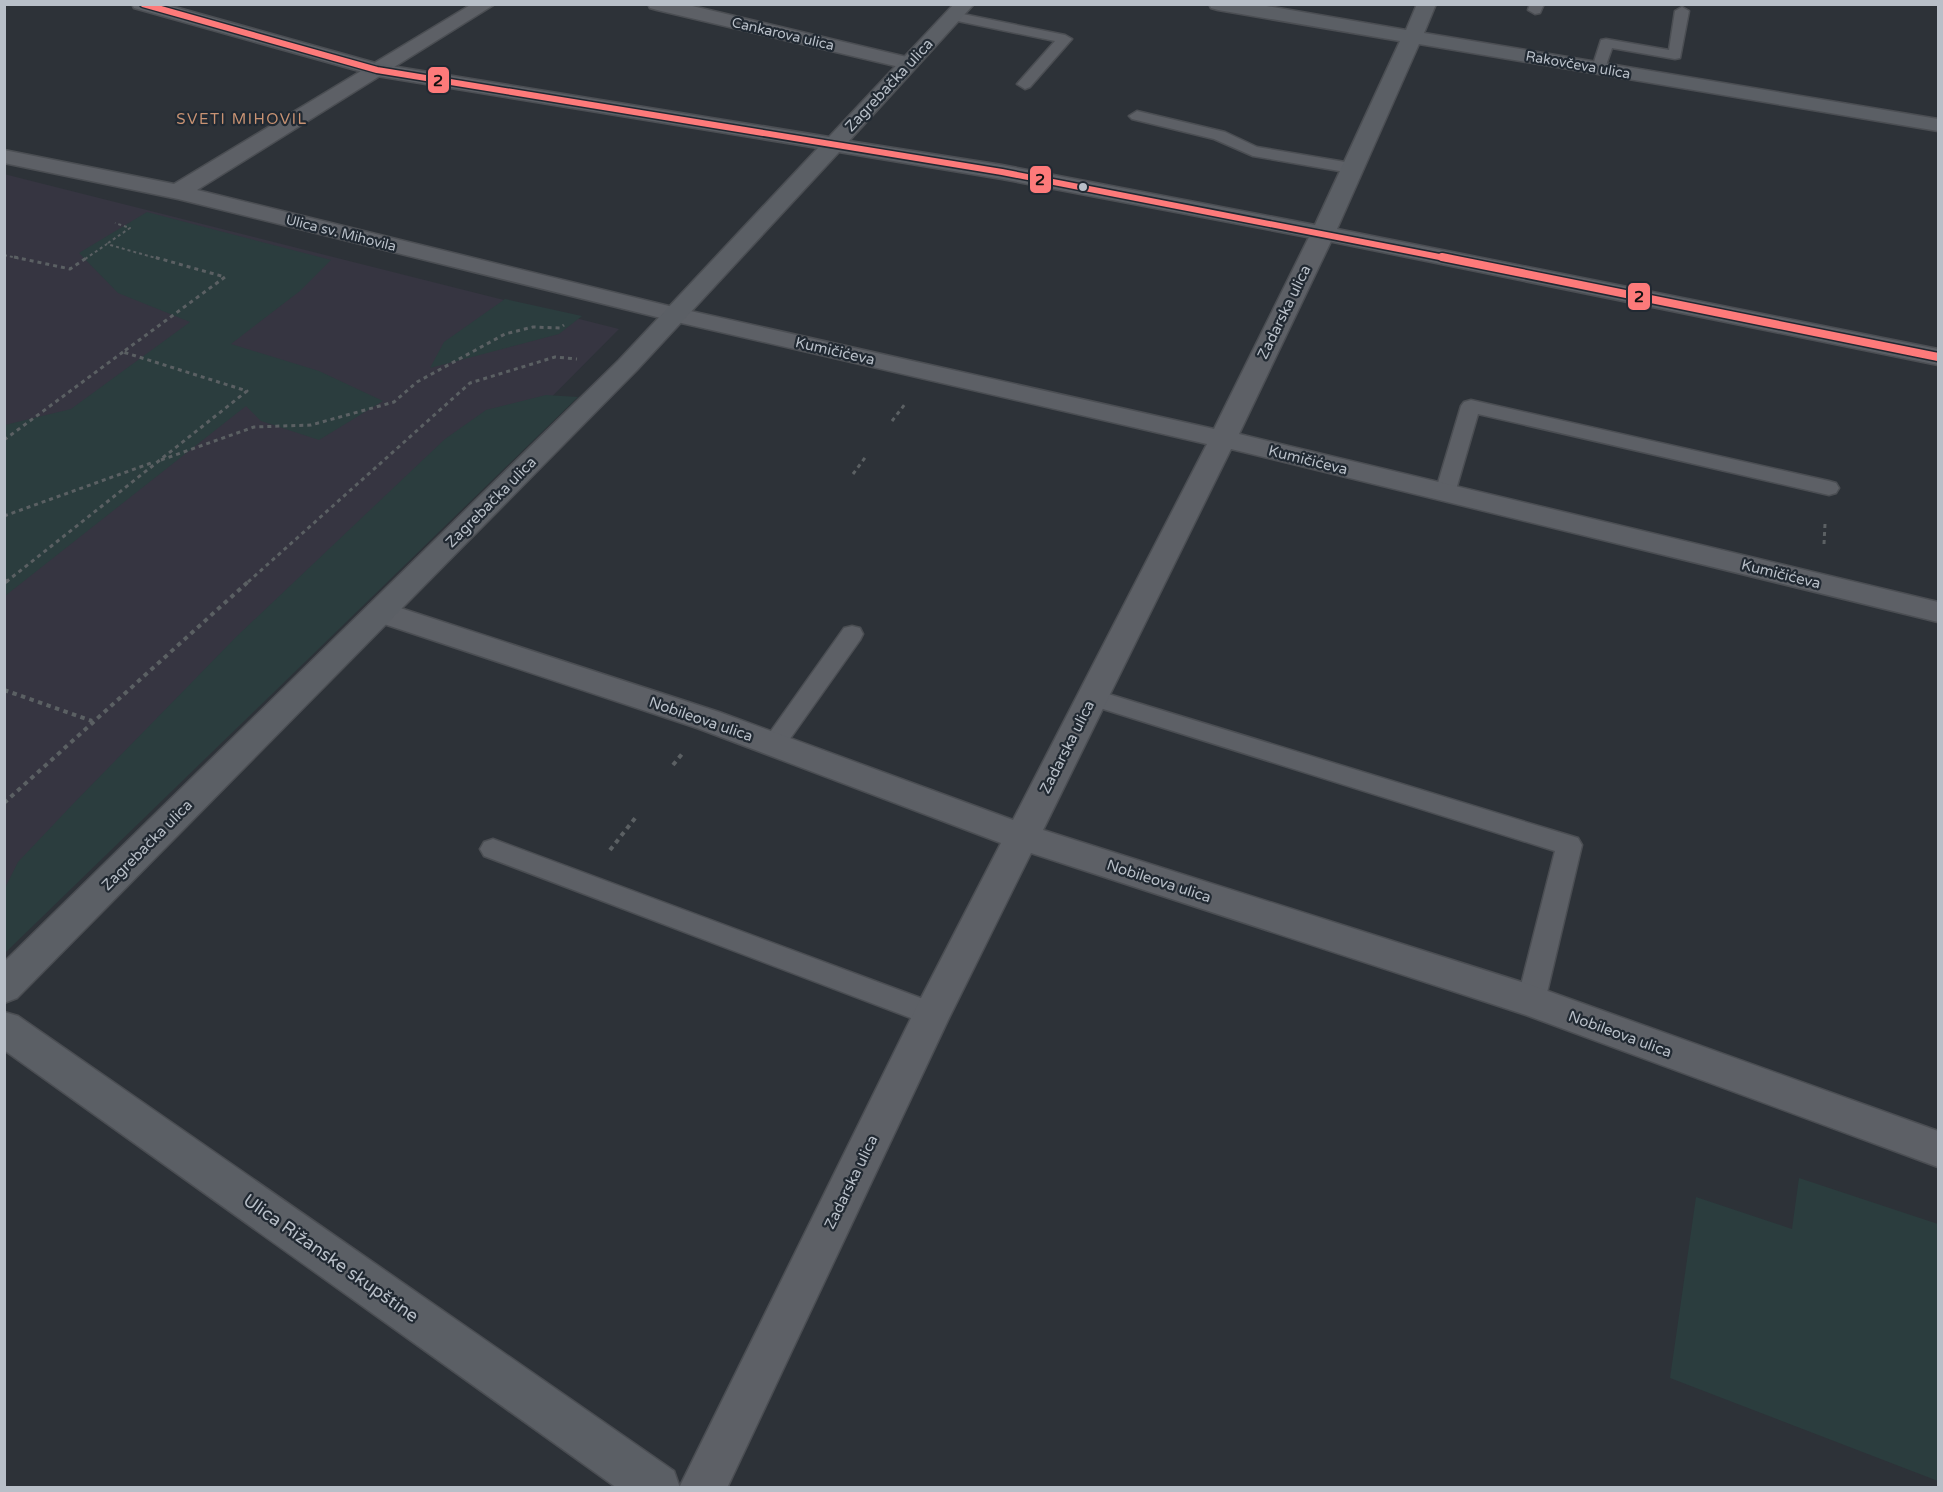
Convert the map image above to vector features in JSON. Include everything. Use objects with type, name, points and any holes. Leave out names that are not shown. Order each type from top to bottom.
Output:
[{"type":"main road","points":[[141,4],[377,70],[1002,172],[1323,233],[1938,357]]},
{"type":"main road","name":"Rakovčeva ulica","points":[[1218,4],[1938,125]]},
{"type":"main road","name":"Zadarska ulica","points":[[1323,233],[1410,37],[1427,4]]},
{"type":"main road","name":"Zagrebačka ulica","points":[[4,987],[628,365],[959,10]]},
{"type":"main road","name":"Ulica Rižanske skupštine","points":[[4,1028],[657,1488]]},
{"type":"street","points":[[178,192],[486,4]]},
{"type":"street","name":"Cankarova ulica","points":[[657,4],[908,63]]},
{"type":"street","name":"Ulica sv. Mihovila","points":[[4,156],[178,192],[676,315]]},
{"type":"street","name":"Zadarska ulica","points":[[702,1488],[932,1014],[1223,439],[1323,233]]},
{"type":"street","name":"Kumičićeva","points":[[676,315],[1223,439],[1938,612]]},
{"type":"street","name":"Nobileova ulica","points":[[380,612],[708,720],[1022,837],[1531,1001],[1938,1149]]},
{"type":"lane","points":[[959,10],[1065,39],[1025,84]]},
{"type":"lane","points":[[1599,68],[1606,43],[1675,55],[1682,11]]},
{"type":"lane","points":[[1137,116],[1219,135],[1253,151],[1351,168]]},
{"type":"lane","points":[[1445,493],[1471,406],[1829,488]]},
{"type":"lane","points":[[774,744],[852,634]]},
{"type":"lane","points":[[1092,697],[1569,846],[1531,1001]]},
{"type":"lane","points":[[493,849],[932,1014]]},
{"type":"path","points":[[4,255],[70,269],[130,228],[115,223]]},
{"type":"path","points":[[4,440],[225,277],[107,244]]},
{"type":"path","points":[[4,516],[51,500],[94,481],[254,427],[310,425],[394,402],[417,382],[505,334],[545,327]]},
{"type":"path","points":[[4,583],[247,391],[123,352]]},
{"type":"path","points":[[4,803],[470,383],[555,357],[628,365]]},
{"type":"path","points":[[854,474],[867,455]]},
{"type":"path","points":[[4,690],[92,722]]},
{"type":"shaded area","points":[[4,174],[619,329],[5,949],[4,949]]},
{"type":"shaded area","points":[[147,212],[331,260],[300,291],[231,344],[319,371],[383,401],[319,440],[261,421],[246,406],[5,596],[5,425],[71,409],[190,322],[118,293],[79,253]]},
{"type":"shaded area","points":[[505,299],[582,316],[559,334],[430,368],[444,342]]},
{"type":"shaded area","points":[[546,395],[578,397],[5,953],[5,888],[18,862],[72,805],[236,637],[445,439],[486,410]]},
{"type":"shaded area","points":[[1799,1178],[1938,1224],[1938,1481],[1670,1378],[1696,1197],[1792,1229]]},
{"type":"transit line","name":"2","points":[[143,4],[377,70],[1002,172],[1323,233],[1938,357]]},
{"type":"district","name":"SVETI MIHOVIL","points":[[242,119]]}]
